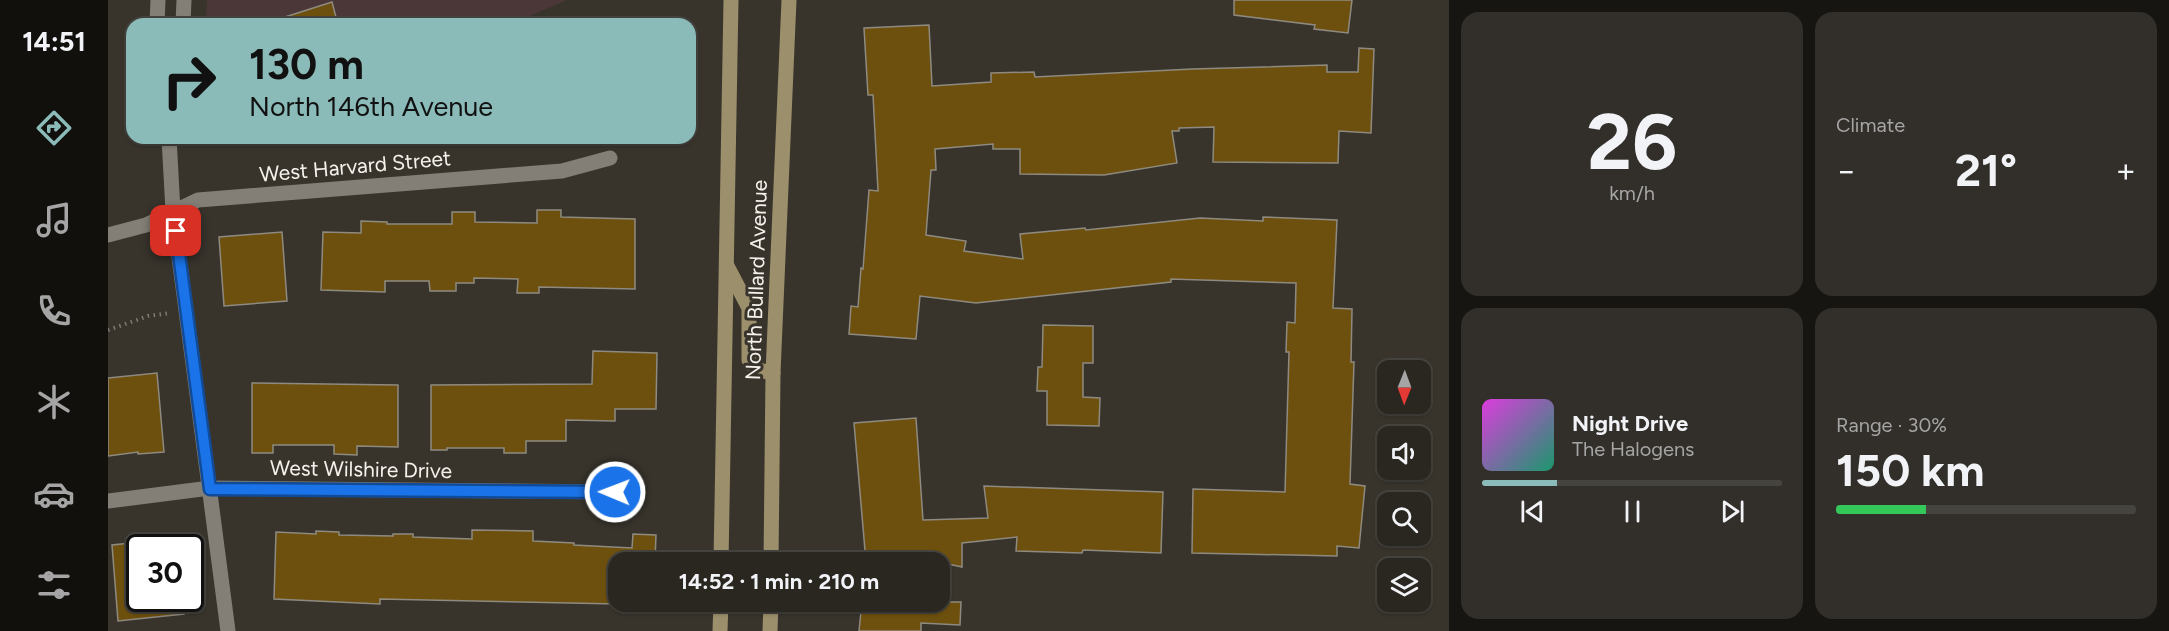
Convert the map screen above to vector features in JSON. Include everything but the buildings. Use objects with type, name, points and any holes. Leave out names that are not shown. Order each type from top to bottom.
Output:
[{"type":"main road","name":"North Bullard Avenue","points":[[721,552],[731,0]]},
{"type":"main road","name":"North Bullard Avenue","points":[[771,552],[773,373],[789,0]]},
{"type":"main road","points":[[726,264],[749,308],[749,360],[752,367],[773,373]]},
{"type":"main road","points":[[720,631],[721,612]]},
{"type":"main road","points":[[770,631],[771,612]]},
{"type":"street","points":[[157,18],[158,0]]},
{"type":"street","points":[[183,18],[184,0]]},
{"type":"street","points":[[169,144],[173,211],[228,631]]},
{"type":"street","name":"West Harvard Street","points":[[108,235],[146,225],[198,200],[562,171],[610,158]]},
{"type":"street","name":"West Wilshire Drive","points":[[108,501],[210,489],[615,492]]},
{"type":"path","points":[[108,330],[148,316],[186,311]]},
{"type":"shaded area","points":[[207,0],[567,0],[525,18],[206,18]]},
{"type":"route","points":[[176,231],[210,489],[615,492]]}]
